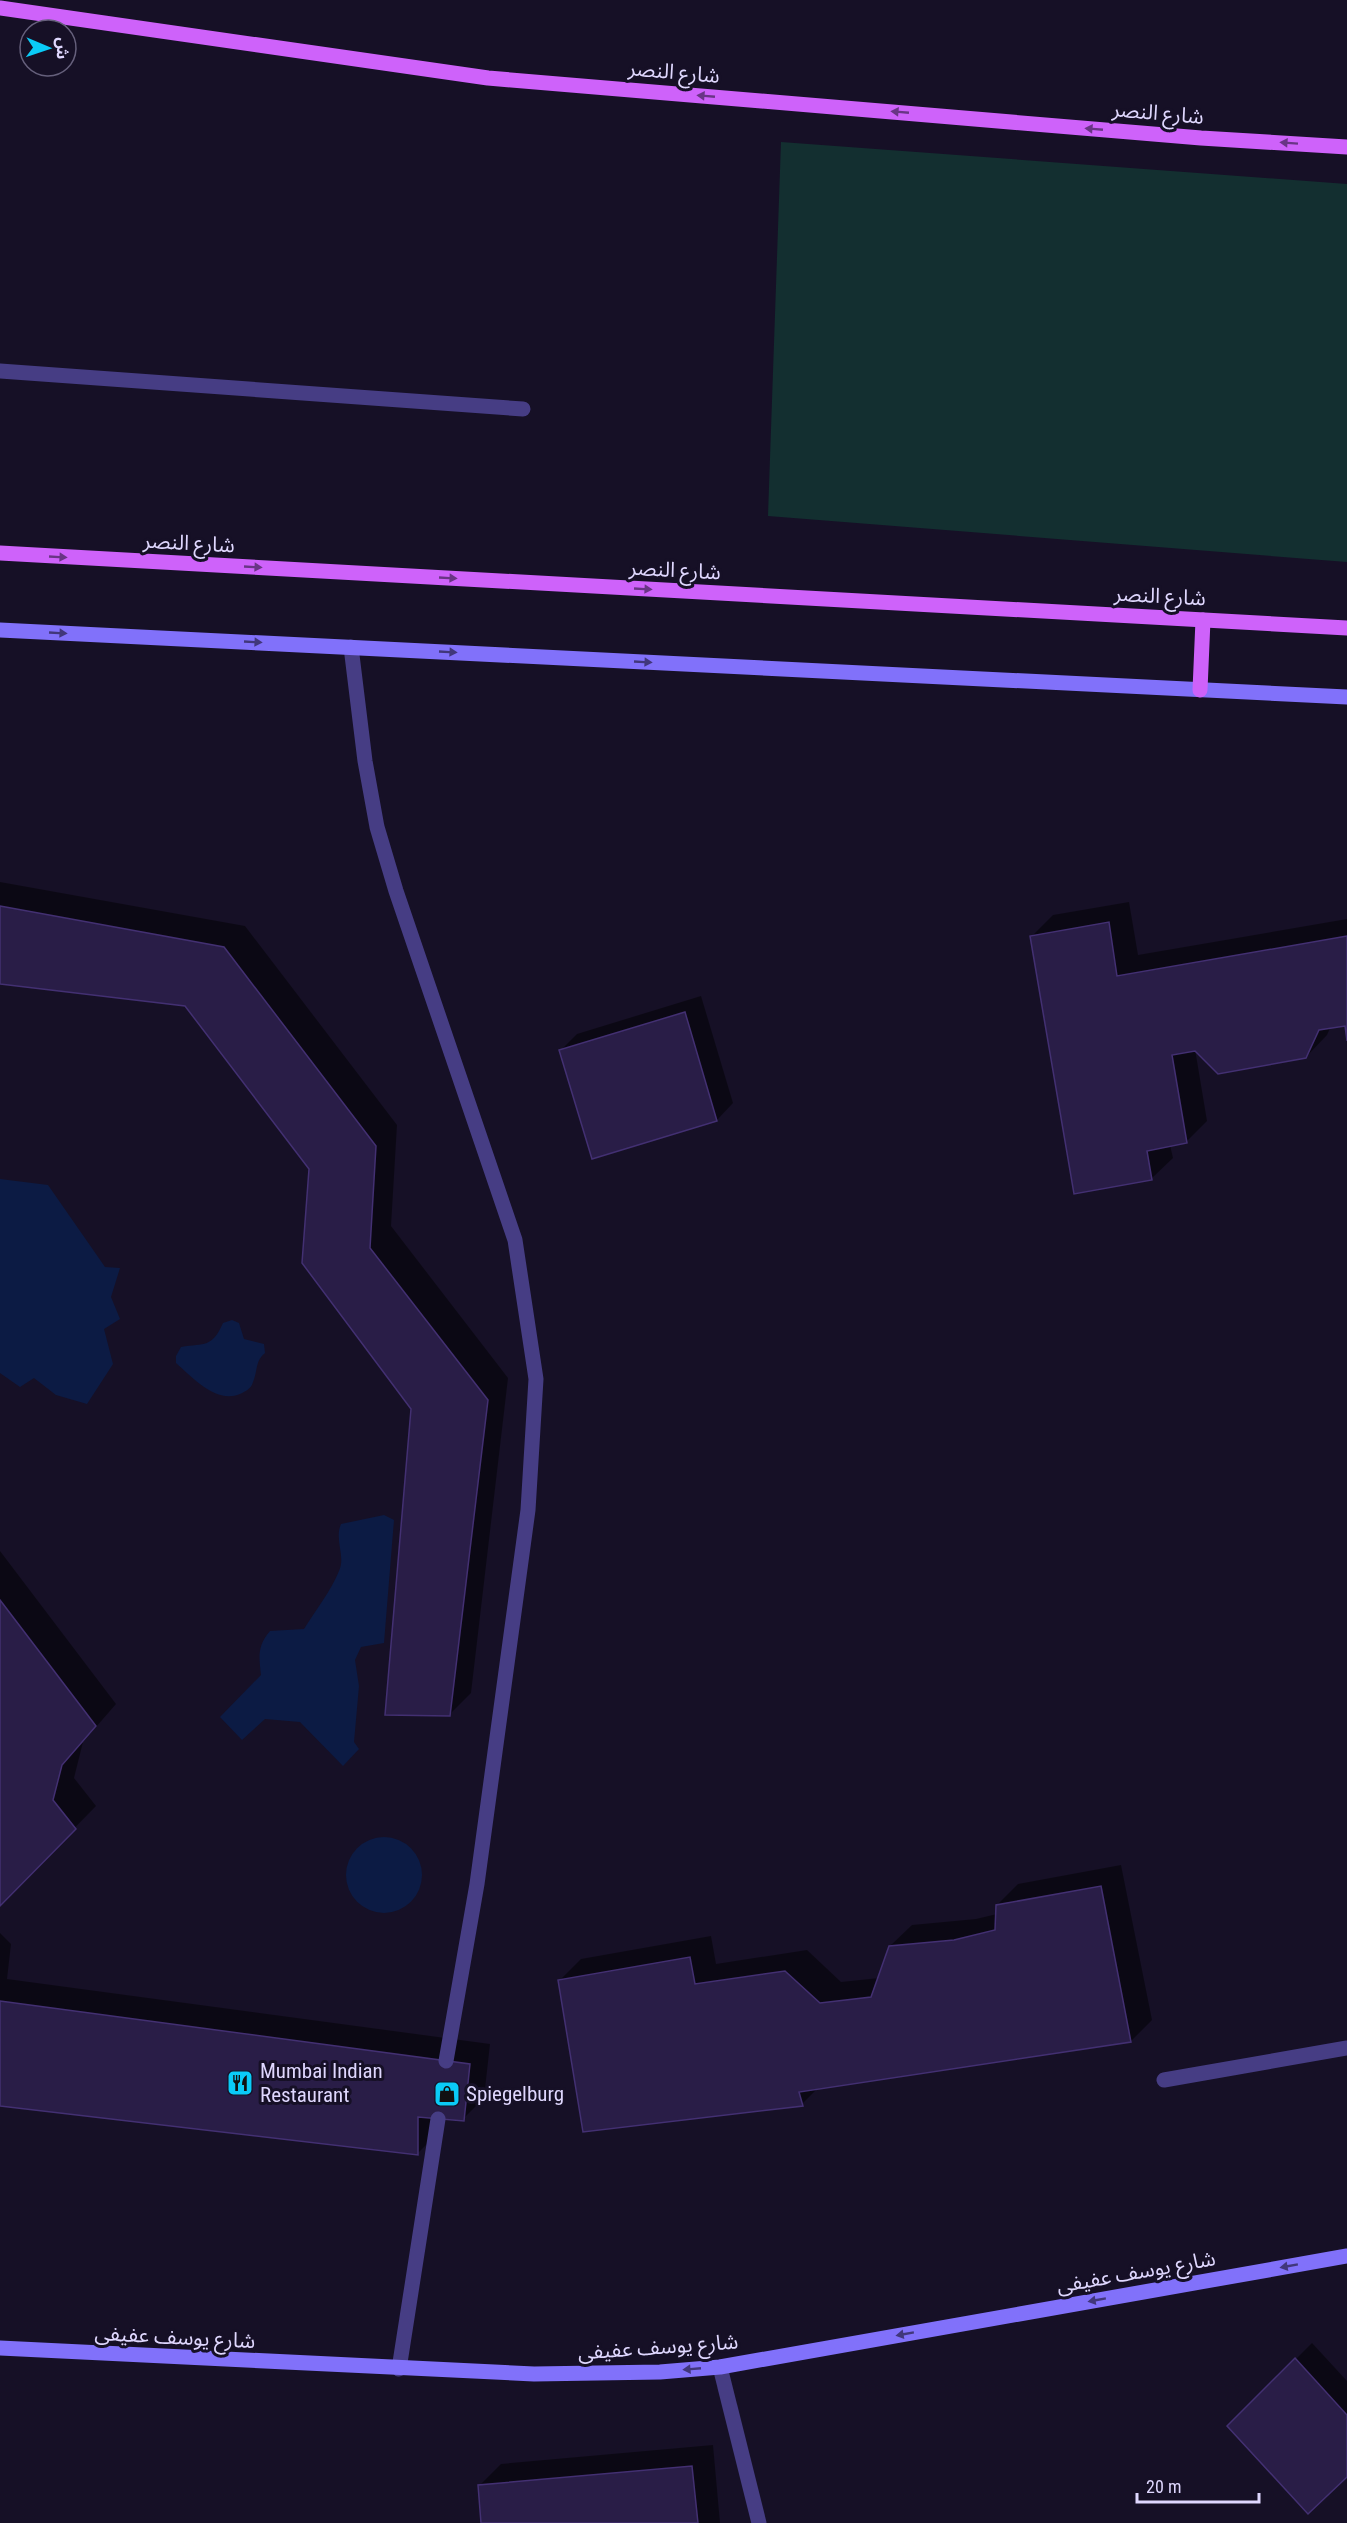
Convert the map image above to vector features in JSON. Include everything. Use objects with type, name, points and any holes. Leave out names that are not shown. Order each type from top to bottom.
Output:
[{"type":"main road","name":"شارع النصر","points":[[0,8],[488,78],[1189,137],[1347,147]]},
{"type":"main road","name":"شارع النصر","points":[[0,553],[1347,628]]},
{"type":"main road","points":[[1200,690],[1203,620]]},
{"type":"street","points":[[0,371],[523,409]]},
{"type":"street","points":[[0,630],[1347,698]]},
{"type":"street","points":[[351,647],[365,761],[377,827],[396,891],[515,1240],[536,1379],[525,1533],[477,1884],[446,2061]]},
{"type":"street","points":[[1164,2080],[1347,2048]]},
{"type":"street","points":[[399,2369],[438,2119]]},
{"type":"street","name":"شارع يوسف عفيفى","points":[[0,2348],[534,2374],[660,2372],[720,2367],[1347,2256]]},
{"type":"street","points":[[720,2367],[759,2523]]},
{"type":"green space","points":[[781,142],[1347,184],[1347,562],[768,516]]},
{"type":"water","points":[[0,1179],[48,1185],[105,1267],[120,1268],[111,1297],[120,1319],[104,1329],[113,1364],[87,1404],[56,1395],[34,1378],[20,1387],[0,1373]]},
{"type":"water","points":[[232,1320],[239,1323],[244,1339],[264,1344],[265,1353],[258,1363],[251,1386],[240,1394],[231,1396],[214,1393],[205,1388],[176,1363],[176,1356],[181,1347],[211,1341],[223,1323]]},
{"type":"water","points":[[384,1515],[394,1520],[384,1643],[361,1647],[355,1660],[359,1686],[354,1742],[359,1749],[343,1766],[300,1722],[265,1719],[242,1740],[220,1717],[261,1675],[260,1652],[266,1636],[270,1631],[304,1629],[339,1571],[341,1524]]},
{"type":"water","points":[[384,1837],[399,1840],[411,1848],[419,1860],[422,1875],[419,1890],[411,1902],[399,1910],[384,1913],[369,1910],[357,1902],[349,1890],[346,1875],[349,1860],[357,1848],[369,1840]]},
{"type":"building","points":[[0,906],[224,947],[376,1146],[370,1248],[488,1400],[450,1716],[385,1715],[411,1409],[302,1263],[309,1169],[185,1006],[0,984]]},
{"type":"building","points":[[1109,922],[1117,976],[1347,936],[1347,1041],[1345,1026],[1319,1030],[1306,1058],[1218,1074],[1195,1051],[1172,1055],[1187,1143],[1147,1151],[1152,1180],[1074,1194],[1030,936]]},
{"type":"building","points":[[685,1012],[717,1121],[592,1159],[559,1050]]},
{"type":"building","points":[[0,1600],[96,1726],[62,1765],[53,1800],[76,1829],[0,1906]]},
{"type":"building","points":[[1101,1886],[1131,2042],[799,2092],[803,2106],[583,2132],[558,1980],[690,1957],[695,1984],[785,1971],[820,2003],[871,1997],[889,1946],[954,1940],[995,1930],[996,1905]]},
{"type":"building","points":[[0,2001],[470,2064],[464,2121],[418,2117],[418,2155],[0,2106]]},
{"type":"building","points":[[1295,2358],[1347,2415],[1347,2477],[1308,2514],[1227,2426]]},
{"type":"building","points":[[692,2466],[698,2523],[481,2523],[478,2485]]},
{"type":"place","name":"Mumbai Indian Restaurant","points":[[240,2083]]},
{"type":"place","name":"Spiegelburg","points":[[447,2094]]}]
